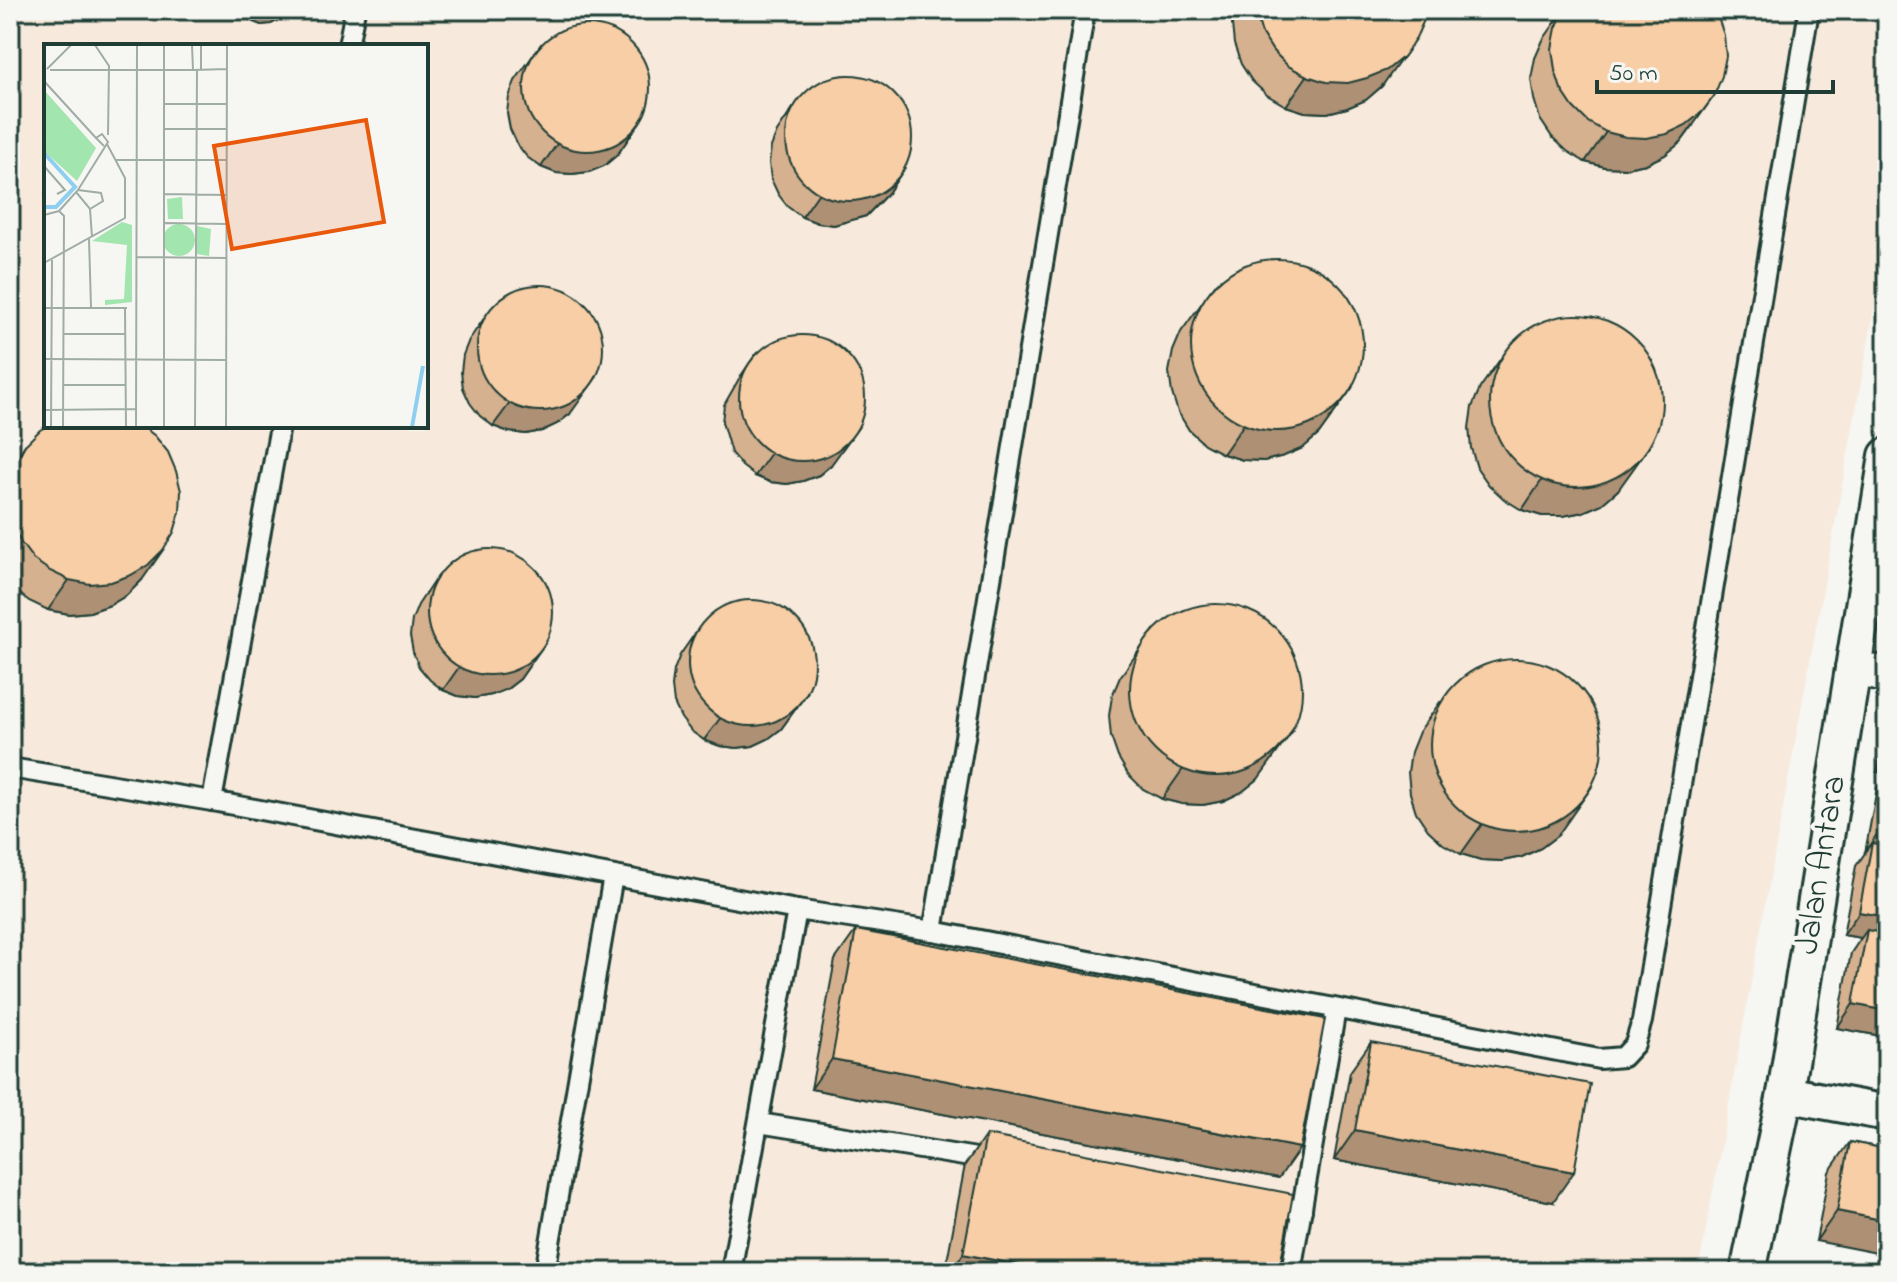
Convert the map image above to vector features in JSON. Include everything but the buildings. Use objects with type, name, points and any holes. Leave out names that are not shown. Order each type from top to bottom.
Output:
[{"type":"street","name":"Jalan Antara","points":[[1748,1272],[1785,1094],[1887,456]]},
{"type":"street","points":[[1853,668],[1887,675]]},
{"type":"street","points":[[1785,1094],[1887,1113]]},
{"type":"lane","points":[[348,44],[355,10]]},
{"type":"lane","points":[[933,931],[1085,10]]},
{"type":"lane","points":[[10,768],[212,801],[797,910],[933,931],[1599,1059],[1623,1057],[1635,1044],[1642,1021],[1809,10]]},
{"type":"lane","points":[[212,801],[280,428]]},
{"type":"lane","points":[[545,1272],[613,876]]},
{"type":"lane","points":[[731,1272],[797,910]]},
{"type":"lane","points":[[1291,1272],[1336,1009]]},
{"type":"lane","points":[[759,1123],[1007,1163]]},
{"type":"lane","points":[[1256,1203],[1302,1210]]},
{"type":"shaded area","points":[[10,10],[1887,10],[1887,240],[1698,1272],[10,1272]]}]
